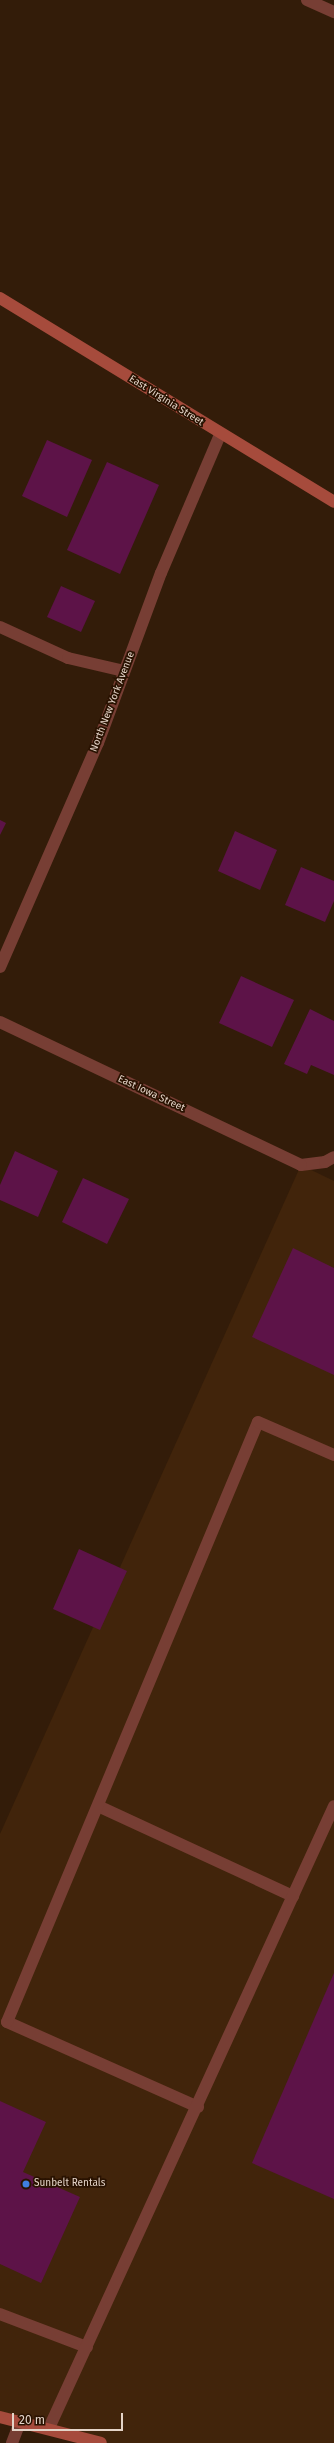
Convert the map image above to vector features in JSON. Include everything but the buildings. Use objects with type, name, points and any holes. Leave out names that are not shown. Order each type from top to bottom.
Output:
[{"type":"main road","name":"East Virginia Street","points":[[0,298],[220,435],[334,502]]},
{"type":"main road","points":[[0,2417],[49,2428],[101,2443]]},
{"type":"street","points":[[307,0],[334,12]]},
{"type":"street","name":"North New York Avenue","points":[[0,967],[98,742],[161,573],[220,435]]},
{"type":"street","points":[[0,627],[68,658],[124,671]]},
{"type":"street","name":"East Iowa Street","points":[[0,1022],[302,1165],[325,1162],[334,1156]]},
{"type":"street","points":[[198,2107],[7,2022],[258,1422],[334,1455]]},
{"type":"street","points":[[98,1806],[293,1896]]},
{"type":"street","points":[[49,2428],[198,2107],[334,1806]]},
{"type":"street","points":[[0,2314],[87,2347]]},
{"type":"street","points":[[12,2443],[20,2422]]},
{"type":"shaded area","points":[[301,1165],[334,1181],[334,2443],[83,2443],[0,2413],[0,1834]]},
{"type":"place","name":"Sunbelt Rentals","points":[[26,2184]]}]
